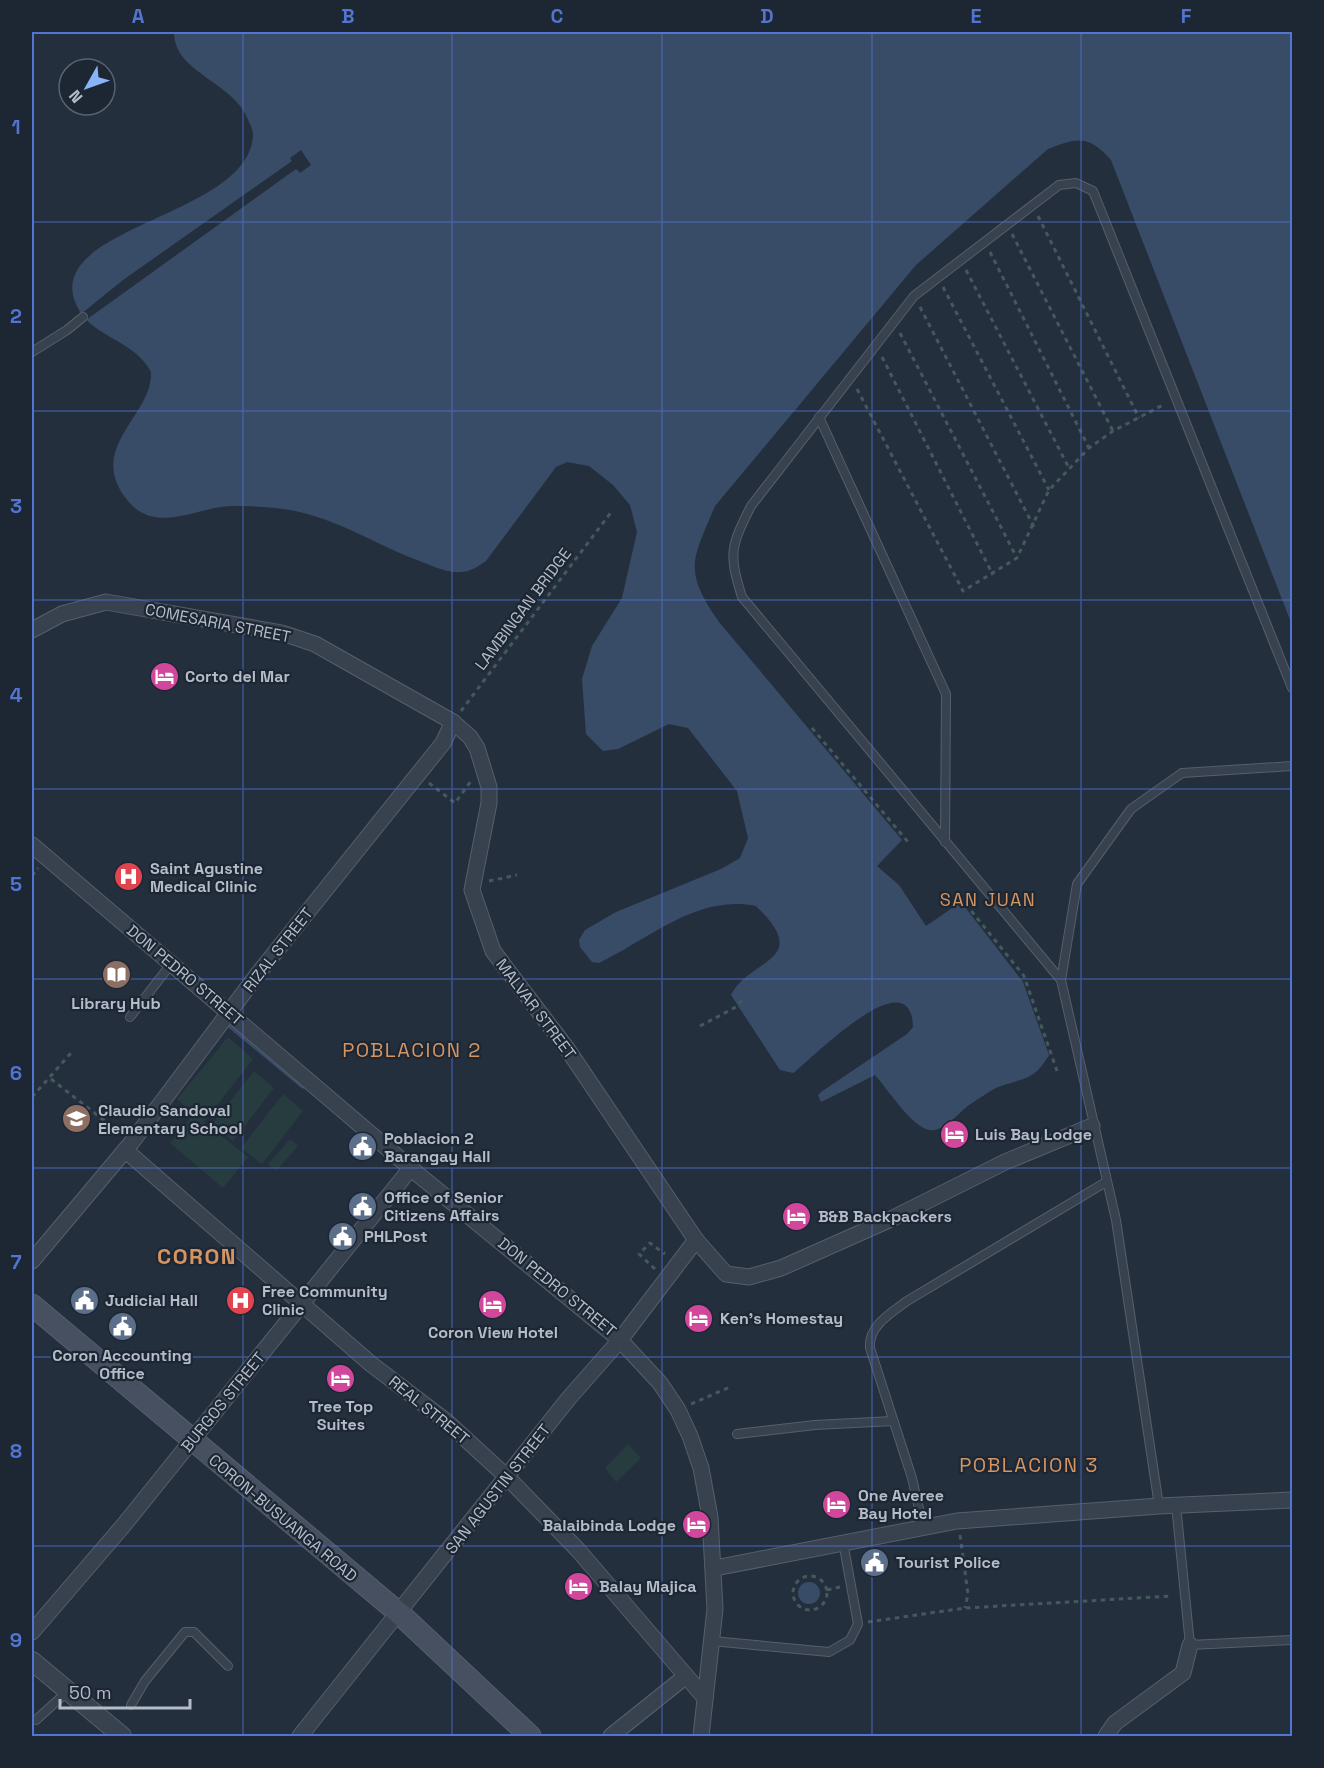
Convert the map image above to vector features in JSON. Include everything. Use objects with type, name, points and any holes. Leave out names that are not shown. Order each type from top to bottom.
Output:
[{"type":"main road","name":"CORON-BUSUANGA ROAD","points":[[32,1305],[191,1442],[400,1614],[530,1737]]},
{"type":"street","name":"COMESARIA STREET","points":[[32,630],[62,614],[106,602],[282,633],[302,639],[453,722]]},
{"type":"street","name":"RIZAL STREET","points":[[32,1261],[129,1146],[257,975],[443,743],[453,722]]},
{"type":"street","name":"MALVAR STREET","points":[[453,722],[470,737],[477,748],[489,787],[489,803],[473,884],[477,910],[493,951],[568,1050],[696,1240],[726,1274],[758,1276],[844,1242],[1005,1162],[1092,1126]]},
{"type":"street","name":"DON PEDRO STREET","points":[[32,845],[411,1168],[620,1340],[660,1383],[678,1410],[701,1468],[710,1516],[715,1568],[712,1641],[701,1737]]},
{"type":"street","name":"REAL STREET","points":[[129,1146],[301,1305],[371,1364],[446,1421],[507,1477],[578,1550],[705,1698]]},
{"type":"street","name":"BURGOS STREET","points":[[32,1632],[191,1442],[411,1168]]},
{"type":"street","name":"SAN AGUSTIN STREET","points":[[300,1737],[507,1477],[620,1340],[696,1240]]},
{"type":"street","points":[[715,1568],[957,1521],[1159,1506],[1293,1500]]},
{"type":"street","points":[[1106,1737],[1114,1724],[1183,1673],[1190,1645]]},
{"type":"street","points":[[32,1661],[122,1737]]},
{"type":"street","points":[[611,1737],[686,1676]]},
{"type":"lane","points":[[1060,980],[760,621],[742,597],[733,570],[732,543],[751,506],[914,296],[1059,185],[1076,183],[1093,191],[1293,688]]},
{"type":"lane","points":[[32,352],[83,317]]},
{"type":"lane","points":[[819,417],[946,694],[945,842]]},
{"type":"lane","points":[[1159,1506],[1116,1220],[1092,1126],[1060,980],[1077,884],[1131,809],[1182,773],[1293,766]]},
{"type":"lane","points":[[130,1017],[171,964]]},
{"type":"lane","points":[[923,1526],[912,1478],[869,1341],[883,1320],[907,1301],[1106,1182]]},
{"type":"lane","points":[[737,1434],[815,1425],[893,1421]]},
{"type":"lane","points":[[1176,1505],[1183,1595],[1190,1645],[1293,1640]]},
{"type":"lane","points":[[712,1641],[829,1652],[850,1640],[858,1624],[843,1542]]},
{"type":"lane","points":[[130,1705],[145,1681],[185,1632],[194,1632],[228,1666]]},
{"type":"lane","points":[[36,1720],[68,1691]]},
{"type":"path","points":[[1032,206],[1139,418]]},
{"type":"path","points":[[1007,225],[1113,431]]},
{"type":"path","points":[[985,242],[1089,448]]},
{"type":"path","points":[[961,261],[1069,468]]},
{"type":"path","points":[[938,278],[1049,490]]},
{"type":"path","points":[[914,296],[1034,527]]},
{"type":"path","points":[[894,321],[1017,558]]},
{"type":"path","points":[[875,345],[993,575]]},
{"type":"path","points":[[851,377],[963,591],[993,575],[1017,558],[1034,527],[1049,490],[1089,448],[1113,431],[1176,398]]},
{"type":"path","name":"LAMBINGAN BRIDGE","points":[[453,722],[612,511]]},
{"type":"path","points":[[812,728],[908,842]]},
{"type":"path","points":[[418,775],[455,803],[473,778]]},
{"type":"path","points":[[473,884],[517,875]]},
{"type":"path","points":[[960,897],[1024,976],[1057,1071]]},
{"type":"path","points":[[700,1026],[736,1007],[743,999]]},
{"type":"path","points":[[51,1079],[71,1053]]},
{"type":"path","points":[[32,1097],[48,1077],[129,1146]]},
{"type":"path","points":[[667,1280],[639,1254],[650,1243],[679,1263]]},
{"type":"path","points":[[678,1410],[730,1387]]},
{"type":"path","points":[[957,1521],[969,1594],[965,1608]]},
{"type":"path","points":[[805,1577],[816,1577],[825,1584],[826,1601],[817,1609],[801,1608],[793,1597],[795,1585],[805,1577]]},
{"type":"path","points":[[858,1624],[965,1608],[1183,1595]]},
{"type":"green space","points":[[228,1037],[253,1059],[204,1122],[248,1157],[223,1188],[170,1143],[194,1114],[177,1099]]},
{"type":"green space","points":[[254,1071],[274,1088],[233,1141],[212,1124]]},
{"type":"green space","points":[[283,1094],[303,1111],[262,1164],[241,1148]]},
{"type":"green space","points":[[290,1139],[298,1146],[276,1171],[268,1164]]},
{"type":"green space","points":[[628,1444],[641,1458],[616,1482],[605,1468]]},
{"type":"water","points":[[174,32],[1292,32],[1292,625],[1111,160],[1096,146],[1082,141],[1067,142],[1048,149],[916,265],[715,506],[697,553],[695,565],[700,590],[719,622],[902,840],[877,866],[899,885],[926,926],[961,902],[1023,982],[1049,1055],[1032,1075],[990,1091],[967,1106],[942,1128],[936,1130],[923,1128],[908,1115],[875,1075],[821,1102],[818,1095],[821,1092],[907,1034],[913,1027],[908,1008],[896,1003],[879,1007],[838,1034],[793,1073],[780,1070],[731,995],[740,983],[772,958],[778,949],[779,938],[772,924],[756,906],[734,904],[714,906],[694,912],[599,963],[592,962],[580,947],[579,940],[585,930],[616,912],[721,869],[740,858],[748,838],[737,791],[688,728],[669,724],[618,749],[603,751],[586,734],[582,679],[592,646],[622,598],[637,532],[630,505],[613,485],[589,466],[567,462],[556,467],[486,561],[465,572],[448,571],[435,567],[324,519],[290,510],[231,506],[164,518],[139,511],[128,501],[116,482],[113,465],[116,448],[149,388],[151,372],[133,351],[99,330],[80,312],[74,299],[75,274],[92,253],[221,184],[244,162],[253,135],[242,108],[184,58],[177,46]]},
{"type":"water","points":[[809,1582],[817,1585],[820,1593],[817,1601],[809,1604],[801,1601],[798,1593],[801,1585]]},
{"type":"pier","points":[[301,150],[311,165],[300,173],[296,169],[86,320],[81,314],[123,280],[292,161],[290,158]]},
{"type":"waterway","points":[[228,1024],[303,1086]]},
{"type":"place","name":"Corto del Mar","points":[[164,676]]},
{"type":"place","name":"Saint Agustine Medical Clinic","points":[[129,877]]},
{"type":"place","name":"Library Hub","points":[[116,975]]},
{"type":"place","name":"Claudio Sandoval Elementary School","points":[[77,1119]]},
{"type":"place","name":"Luis Bay Lodge","points":[[954,1134]]},
{"type":"place","name":"Poblacion 2 Barangay Hall","points":[[363,1147]]},
{"type":"place","name":"Office of Senior Citizens Affairs","points":[[363,1206]]},
{"type":"place","name":"B&B Backpackers","points":[[797,1216]]},
{"type":"place","name":"PHLPost","points":[[343,1236]]},
{"type":"place","name":"Judicial Hall","points":[[84,1300]]},
{"type":"place","name":"Free Community Clinic","points":[[241,1300]]},
{"type":"place","name":"Coron View Hotel","points":[[493,1304]]},
{"type":"place","name":"Ken's Homestay","points":[[699,1318]]},
{"type":"place","name":"Coron Accounting Office","points":[[122,1327]]},
{"type":"place","name":"Tree Top Suites","points":[[341,1378]]},
{"type":"place","name":"One Averee Bay Hotel","points":[[837,1504]]},
{"type":"place","name":"Balaibinda Lodge","points":[[697,1525]]},
{"type":"place","name":"Tourist Police","points":[[875,1562]]},
{"type":"place","name":"Balay Majica","points":[[578,1586]]},
{"type":"district","name":"SAN JUAN","points":[[988,899]]},
{"type":"district","name":"POBLACION 2","points":[[412,1050]]},
{"type":"district","name":"CORON","points":[[197,1256]]},
{"type":"district","name":"POBLACION 3","points":[[1029,1465]]}]
